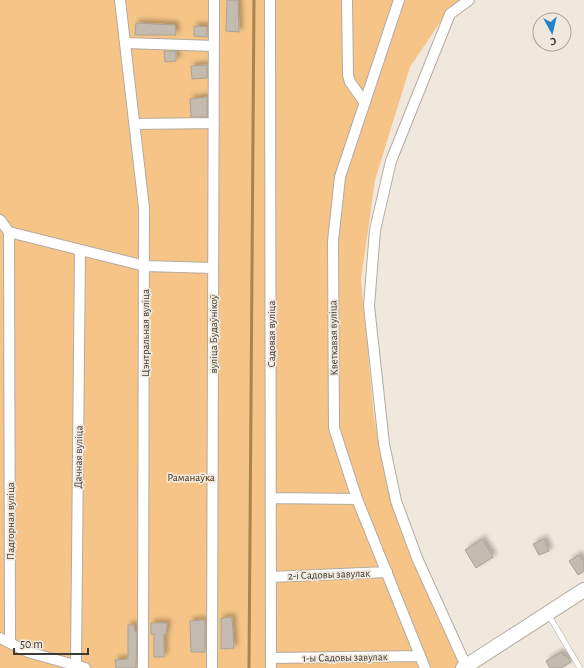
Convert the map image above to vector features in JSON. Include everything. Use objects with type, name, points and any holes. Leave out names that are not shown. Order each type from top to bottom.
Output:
[{"type":"main road","points":[[465,667],[584,590]]},
{"type":"street","name":"Цэнтральная вуліца","points":[[120,0],[144,208],[143,668]]},
{"type":"street","name":"вуліца Будаўнікоў","points":[[212,668],[214,0]]},
{"type":"street","name":"Садовая вуліца","points":[[270,0],[270,663]]},
{"type":"street","points":[[347,0],[348,74],[350,82],[365,103]]},
{"type":"street","name":"Кветкавая вуліца","points":[[399,0],[340,177],[333,241],[334,428],[357,499],[425,668]]},
{"type":"street","points":[[465,667],[417,558],[396,501],[384,444],[369,306],[375,230],[391,161],[450,14],[469,0]]},
{"type":"street","points":[[126,43],[214,46]]},
{"type":"street","points":[[135,124],[214,123]]},
{"type":"street","points":[[0,220],[9,232],[145,266],[213,268]]},
{"type":"street","name":"Падгорная вуліца","points":[[9,232],[10,642]]},
{"type":"street","name":"Дачная вуліца","points":[[80,250],[80,666]]},
{"type":"street","points":[[271,498],[357,499]]},
{"type":"street","name":"2-і Садовы завулак","points":[[271,577],[387,572]]},
{"type":"street","points":[[0,638],[28,652],[80,666]]},
{"type":"street","name":"1-ы Садовы завулак","points":[[270,663],[420,656]]},
{"type":"lane","points":[[547,613],[580,668]]},
{"type":"green space","name":"Раманаўка","points":[[0,0],[462,0],[449,9],[410,67],[375,180],[361,280],[374,417],[388,490],[435,608],[463,668],[0,668]]},
{"type":"building","points":[[227,0],[238,0],[239,32],[226,31]]},
{"type":"building","points":[[136,23],[175,25],[176,35],[135,35]]},
{"type":"building","points":[[194,26],[207,27],[207,37],[194,36]]},
{"type":"building","points":[[164,51],[176,51],[176,61],[165,62]]},
{"type":"building","points":[[207,65],[207,78],[192,79],[191,66]]},
{"type":"building","points":[[207,97],[207,117],[191,117],[190,99]]},
{"type":"building","points":[[482,539],[493,557],[476,568],[465,550]]},
{"type":"building","points":[[544,539],[549,551],[539,555],[533,544]]},
{"type":"building","points":[[579,555],[584,562],[584,571],[578,575],[569,561]]},
{"type":"building","points":[[232,617],[234,648],[221,649],[221,618]]},
{"type":"building","points":[[205,620],[205,652],[191,652],[190,621]]},
{"type":"building","points":[[151,623],[167,623],[166,634],[164,634],[164,657],[154,657],[154,634],[151,634]]},
{"type":"building","points":[[128,625],[134,625],[135,632],[137,632],[136,668],[116,668],[115,660],[128,659]]},
{"type":"building","points":[[561,652],[564,656],[566,655],[571,662],[561,668],[550,668],[546,661]]},
{"type":"waterway","points":[[249,668],[254,0]]}]
